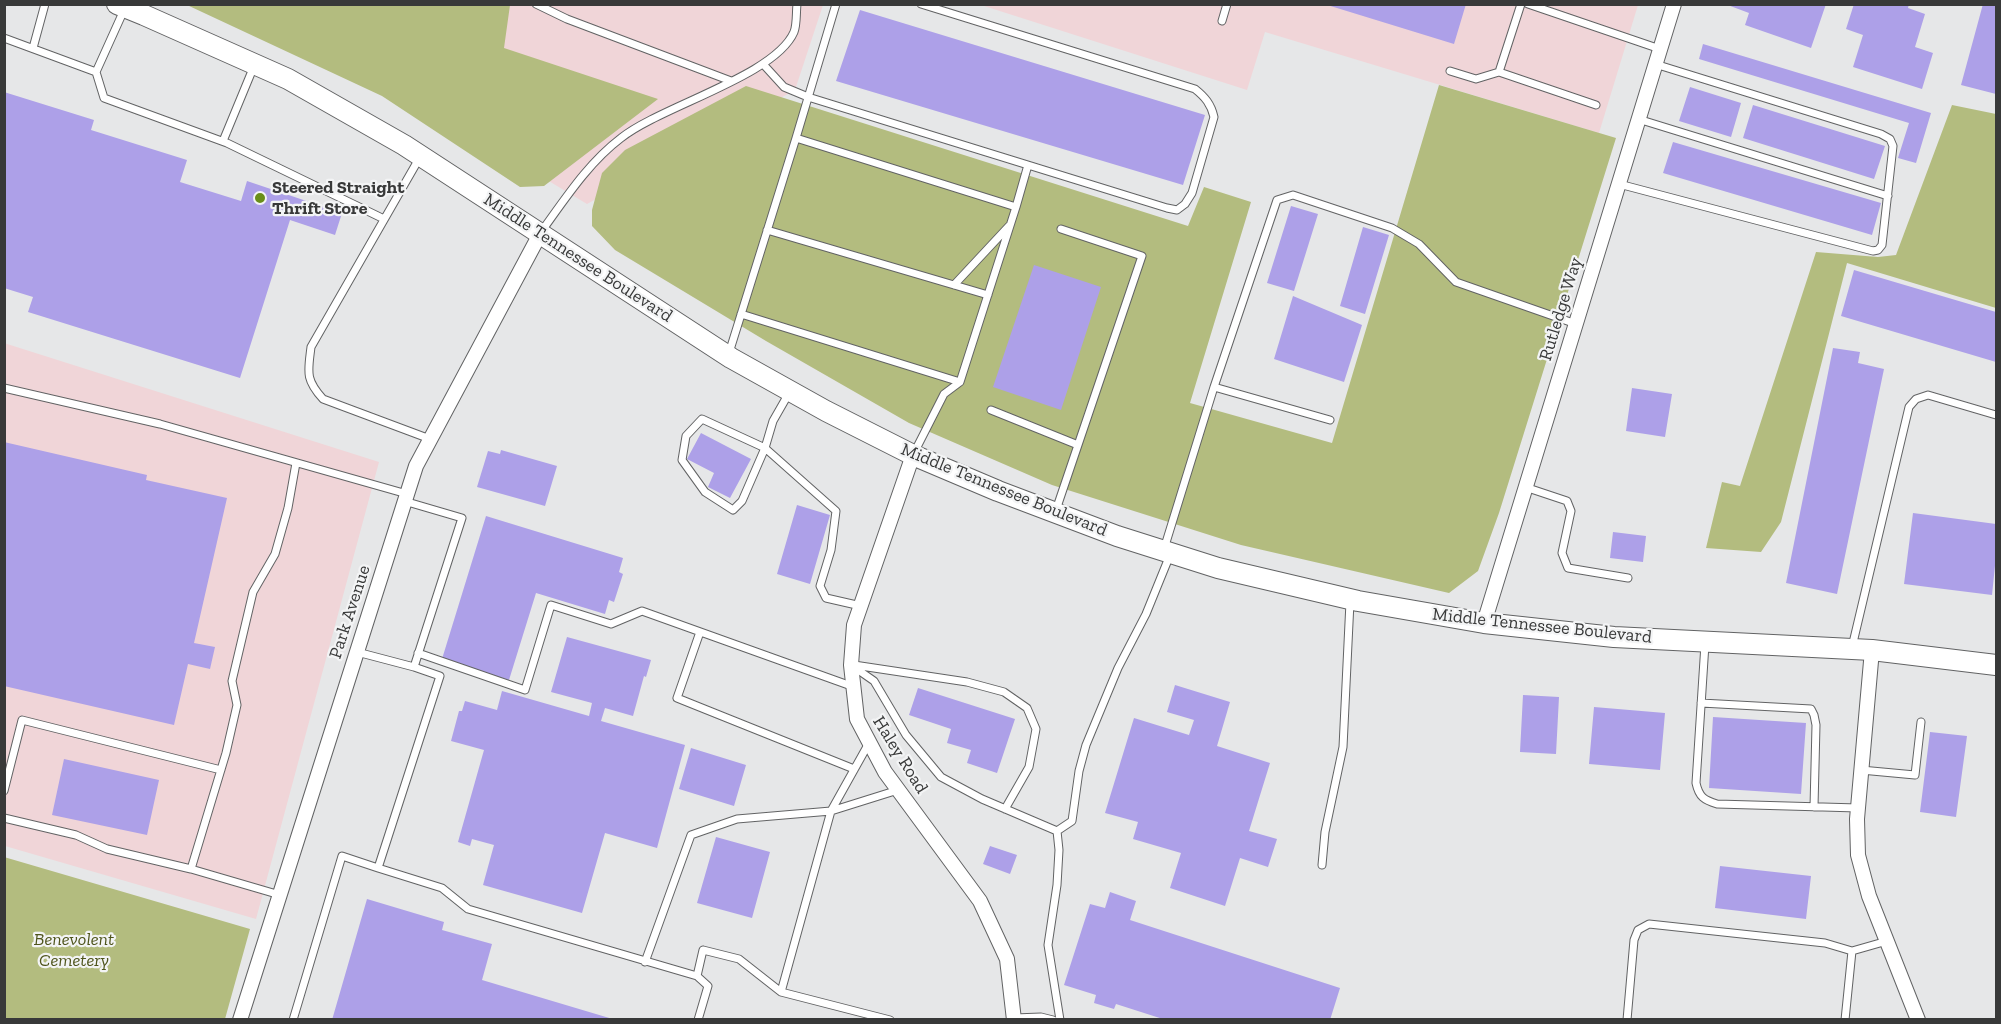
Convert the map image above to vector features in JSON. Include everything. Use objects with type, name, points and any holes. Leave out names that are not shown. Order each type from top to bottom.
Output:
[{"type":"main road","name":"Middle Tennessee Boulevard","points":[[121,6],[146,10],[288,79],[421,156],[728,356],[790,391],[913,455],[998,491],[1117,536],[1218,568],[1350,599],[1484,623],[1614,637],[1862,650],[1996,665]]},
{"type":"street","name":"Rutledge Way","points":[[1484,623],[1674,4]]},
{"type":"street","name":"Park Avenue","points":[[240,1020],[416,466],[540,234]]},
{"type":"street","name":"Haley Road","points":[[913,455],[854,625],[851,665],[857,719],[885,772],[980,901],[1007,959],[1014,1019]]},
{"type":"street","points":[[1862,650],[1858,855],[1869,896],[1918,1020]]},
{"type":"lane","points":[[33,48],[45,4]]},
{"type":"lane","points":[[536,4],[567,19],[731,81]]},
{"type":"lane","points":[[540,234],[572,189],[595,162],[621,138],[656,115],[764,64],[785,46],[794,30],[797,4]]},
{"type":"lane","points":[[728,356],[836,4]]},
{"type":"lane","points":[[764,64],[784,87],[808,97],[1167,208],[1177,210],[1185,204],[1192,193],[1214,117],[1204,96],[1195,89],[921,4]]},
{"type":"lane","points":[[1222,21],[1227,4]]},
{"type":"lane","points":[[1499,72],[1521,4]]},
{"type":"lane","points":[[1528,4],[1660,49]]},
{"type":"lane","points":[[121,6],[96,72],[104,98],[223,141],[384,219]]},
{"type":"lane","points":[[4,38],[96,72]]},
{"type":"lane","points":[[223,141],[255,64]]},
{"type":"lane","points":[[1619,184],[1873,251],[1882,245],[1893,146],[1890,139],[1881,134],[1655,64]]},
{"type":"lane","points":[[1450,71],[1476,79],[1499,72],[1596,105]]},
{"type":"lane","points":[[1638,119],[1888,196]]},
{"type":"lane","points":[[796,138],[1016,207]]},
{"type":"lane","points":[[421,156],[310,347],[308,369],[310,385],[323,399],[430,439]]},
{"type":"lane","points":[[913,455],[944,394],[960,382],[1028,165]]},
{"type":"lane","points":[[1057,831],[1072,821],[1079,771],[1086,745],[1118,668],[1146,614],[1167,552],[1214,387],[1277,200],[1293,195],[1392,228],[1419,244],[1456,282],[1575,324]]},
{"type":"lane","points":[[954,285],[1011,225]]},
{"type":"lane","points":[[1055,513],[1142,256],[1061,229]]},
{"type":"lane","points":[[767,230],[988,295]]},
{"type":"lane","points":[[741,314],[960,382]]},
{"type":"lane","points":[[1214,387],[1330,420]]},
{"type":"lane","points":[[4,388],[160,424],[296,463],[405,497],[462,518],[414,667]]},
{"type":"lane","points":[[790,391],[773,421],[765,448],[742,501],[733,510],[705,492],[682,460],[686,436],[702,419],[765,448],[836,511],[831,550],[820,586],[826,598],[861,606]]},
{"type":"lane","points":[[1862,650],[1909,407],[1916,399],[1928,395],[1996,415]]},
{"type":"lane","points":[[991,410],[1078,445]]},
{"type":"lane","points":[[191,869],[221,770],[237,705],[232,681],[253,591],[275,554],[288,508],[296,463]]},
{"type":"lane","points":[[1525,487],[1567,501],[1571,512],[1562,554],[1568,568],[1628,578]]},
{"type":"lane","points":[[1322,865],[1325,832],[1343,747],[1350,599]]},
{"type":"lane","points":[[418,653],[525,690],[552,605],[611,624],[642,611],[854,687]]},
{"type":"lane","points":[[700,632],[677,698],[854,769]]},
{"type":"lane","points":[[1705,642],[1696,783],[1698,792],[1704,800],[1717,804],[1858,808]]},
{"type":"lane","points":[[357,651],[440,676],[378,868]]},
{"type":"lane","points":[[851,665],[874,681],[906,735],[941,777],[982,799],[1057,831]]},
{"type":"lane","points":[[851,665],[967,682],[1004,692],[1027,708],[1036,729],[1029,767],[1005,808]]},
{"type":"lane","points":[[1701,703],[1811,709],[1816,725],[1814,807]]},
{"type":"lane","points":[[4,791],[22,720],[221,770]]},
{"type":"lane","points":[[1861,770],[1915,775],[1921,722]]},
{"type":"lane","points":[[781,992],[831,811],[869,743]]},
{"type":"lane","points":[[645,962],[691,835],[737,819],[831,811],[898,790]]},
{"type":"lane","points":[[4,818],[76,835],[107,849],[191,869],[280,895]]},
{"type":"lane","points":[[1057,831],[1059,850],[1057,885],[1048,945],[1060,1020]]},
{"type":"lane","points":[[293,1020],[342,856],[442,888],[468,909],[697,976],[708,986],[698,1020]]},
{"type":"lane","points":[[1627,1020],[1634,940],[1638,930],[1649,924],[1825,943],[1852,951],[1887,941]]},
{"type":"lane","points":[[697,976],[703,950],[739,959],[781,992],[890,1020]]},
{"type":"lane","points":[[1845,1020],[1852,951]]},
{"type":"lane","points":[[1014,1019],[1041,1017],[1053,1020]]},
{"type":"shaded area","points":[[216,5],[823,5],[795,90],[587,204],[326,47]]},
{"type":"shaded area","points":[[981,5],[1638,5],[1599,133],[1265,32],[1247,90]]},
{"type":"shaded area","points":[[4,343],[379,462],[256,919],[5,846]]},
{"type":"green space","points":[[187,5],[510,5],[504,48],[658,99],[544,186],[520,187],[382,96]]},
{"type":"green space","points":[[1439,85],[1616,138],[1499,513],[1478,571],[1449,593],[1241,545],[1052,485],[909,423],[766,341],[615,250],[592,226],[592,210],[602,173],[625,150],[746,86],[1188,226],[1204,187],[1251,202],[1190,403],[1332,443]]},
{"type":"green space","points":[[1952,105],[1996,114],[1996,308],[1847,263],[1781,522],[1761,552],[1706,548],[1722,482],[1740,486],[1816,252],[1878,257],[1896,255]]},
{"type":"green space","name":"Benevolent Cemetery","points":[[4,857],[250,929],[225,1019],[5,1019]]},
{"type":"building","points":[[1324,4],[1466,4],[1454,44]]},
{"type":"building","points":[[1725,4],[1826,4],[1811,48],[1745,25],[1749,13]]},
{"type":"building","points":[[1854,4],[1909,4],[1908,8],[1925,14],[1915,47],[1933,53],[1922,89],[1853,67],[1863,35],[1846,29]]},
{"type":"building","points":[[1983,4],[1996,4],[1996,94],[1961,85]]},
{"type":"building","points":[[860,10],[1205,115],[1183,185],[836,81]]},
{"type":"building","points":[[1703,44],[1931,113],[1916,163],[1898,158],[1909,123],[1699,59]]},
{"type":"building","points":[[1690,87],[1741,103],[1731,137],[1679,121]]},
{"type":"building","points":[[4,92],[94,120],[91,130],[187,160],[180,182],[241,201],[247,181],[342,213],[335,235],[290,220],[240,378],[28,312],[33,297],[4,288]]},
{"type":"building","points":[[1753,105],[1885,146],[1874,179],[1743,138]]},
{"type":"building","points":[[1673,142],[1881,203],[1872,235],[1663,173]]},
{"type":"building","points":[[1291,206],[1318,214],[1294,291],[1267,283]]},
{"type":"building","points":[[1363,227],[1389,235],[1365,314],[1340,306]]},
{"type":"building","points":[[1034,265],[1101,287],[1061,410],[993,387]]},
{"type":"building","points":[[1854,270],[1996,312],[1996,362],[1841,316]]},
{"type":"building","points":[[1293,296],[1362,325],[1344,382],[1274,359]]},
{"type":"building","points":[[1833,348],[1860,352],[1858,363],[1884,369],[1837,594],[1786,583]]},
{"type":"building","points":[[1632,388],[1672,394],[1665,437],[1626,431]]},
{"type":"building","points":[[701,433],[751,459],[730,498],[708,487],[714,473],[687,459]]},
{"type":"building","points":[[4,442],[147,475],[146,480],[227,498],[194,643],[215,647],[210,669],[188,664],[174,725],[4,686]]},
{"type":"building","points":[[501,450],[557,466],[545,506],[477,487],[488,451],[500,454]]},
{"type":"building","points":[[797,505],[830,515],[810,584],[777,574]]},
{"type":"building","points":[[1913,513],[1996,524],[1992,595],[1904,584]]},
{"type":"building","points":[[486,516],[623,558],[619,572],[623,574],[614,602],[609,600],[605,614],[536,593],[509,680],[442,659]]},
{"type":"building","points":[[1613,532],[1646,536],[1643,562],[1610,558]]},
{"type":"building","points":[[567,637],[651,660],[633,716],[605,708],[601,721],[685,745],[657,848],[605,833],[582,913],[483,885],[494,845],[472,839],[470,846],[458,842],[484,750],[451,741],[459,711],[462,711],[465,701],[497,710],[502,691],[589,716],[592,703],[551,692]]},
{"type":"building","points":[[1175,685],[1230,702],[1217,746],[1270,763],[1249,831],[1277,839],[1268,867],[1240,858],[1225,906],[1170,888],[1181,853],[1133,839],[1138,822],[1105,813],[1134,718],[1189,735],[1194,720],[1167,712]]},
{"type":"building","points":[[918,688],[1015,719],[997,773],[967,763],[971,750],[947,743],[951,729],[909,715]]},
{"type":"building","points":[[1523,695],[1559,697],[1556,754],[1520,752]]},
{"type":"building","points":[[1594,707],[1665,713],[1660,770],[1589,764]]},
{"type":"building","points":[[1713,717],[1806,723],[1801,794],[1709,788]]},
{"type":"building","points":[[1930,732],[1967,736],[1956,817],[1920,812]]},
{"type":"building","points":[[691,748],[746,765],[734,806],[679,789]]},
{"type":"building","points":[[64,759],[159,780],[147,835],[52,815]]},
{"type":"building","points":[[716,837],[770,852],[752,918],[697,903]]},
{"type":"building","points":[[990,846],[1017,855],[1010,874],[983,864]]},
{"type":"building","points":[[1720,866],[1811,876],[1806,919],[1715,908]]},
{"type":"building","points":[[1110,892],[1136,901],[1130,920],[1340,988],[1330,1020],[1166,1020],[1116,1004],[1114,1009],[1094,1003],[1096,995],[1064,985],[1090,904],[1105,908]]},
{"type":"building","points":[[367,899],[444,922],[442,930],[492,944],[482,980],[616,1020],[332,1020]]},
{"type":"place","name":"Steered Straight Thrift Store","points":[[260,198]]}]
